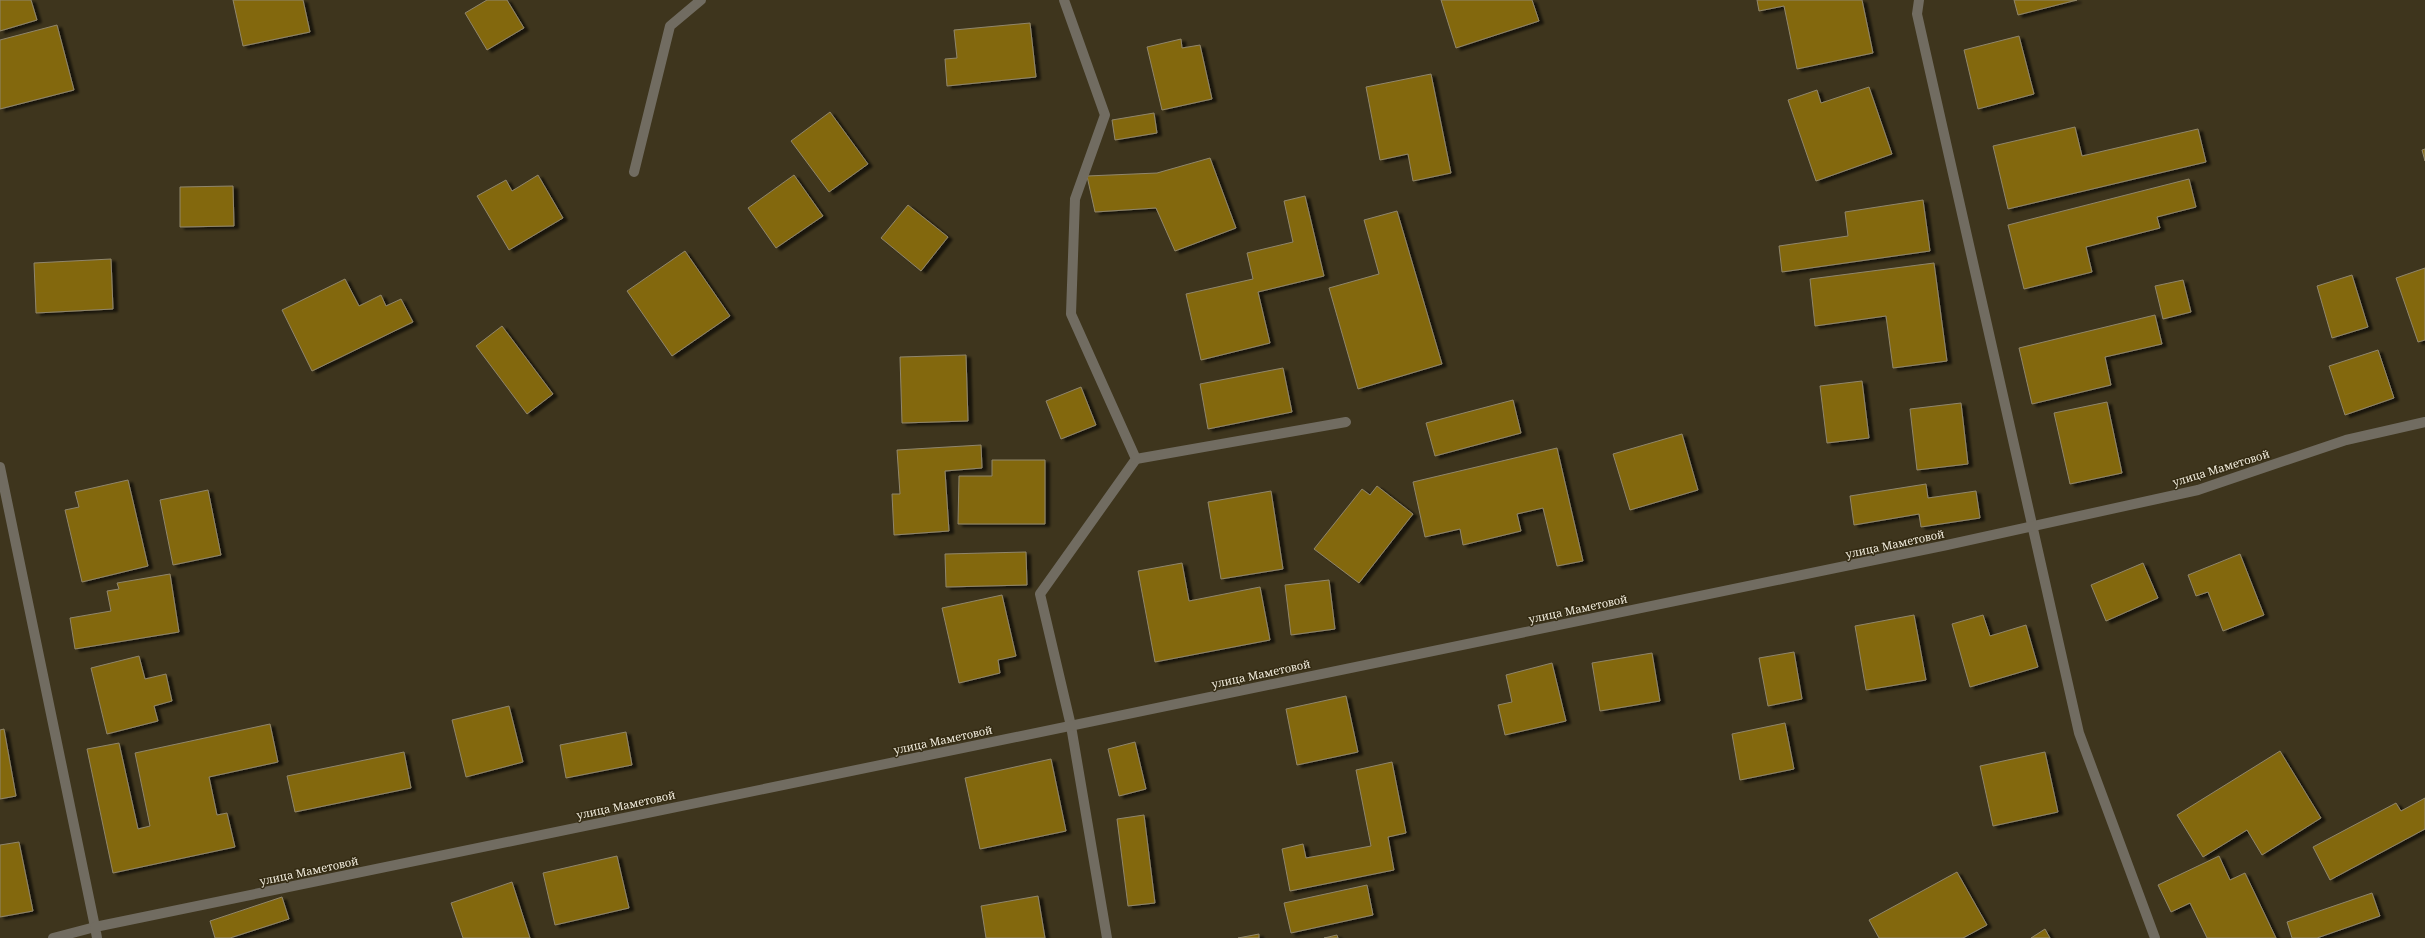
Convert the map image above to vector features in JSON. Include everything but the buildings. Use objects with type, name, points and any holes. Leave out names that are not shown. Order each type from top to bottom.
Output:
[{"type":"street","points":[[634,172],[670,26],[701,0]]},
{"type":"street","points":[[1064,0],[1105,115],[1075,199],[1071,314],[1136,459]]},
{"type":"street","points":[[1919,0],[1917,14],[2079,734],[2155,938]]},
{"type":"street","points":[[1107,938],[1071,726],[1040,594],[1136,459],[1346,422]]},
{"type":"street","name":"улица Маметовой","points":[[53,938],[95,927],[1071,726],[2032,526],[2198,490],[2346,440],[2425,422]]},
{"type":"street","points":[[0,467],[97,938]]}]
